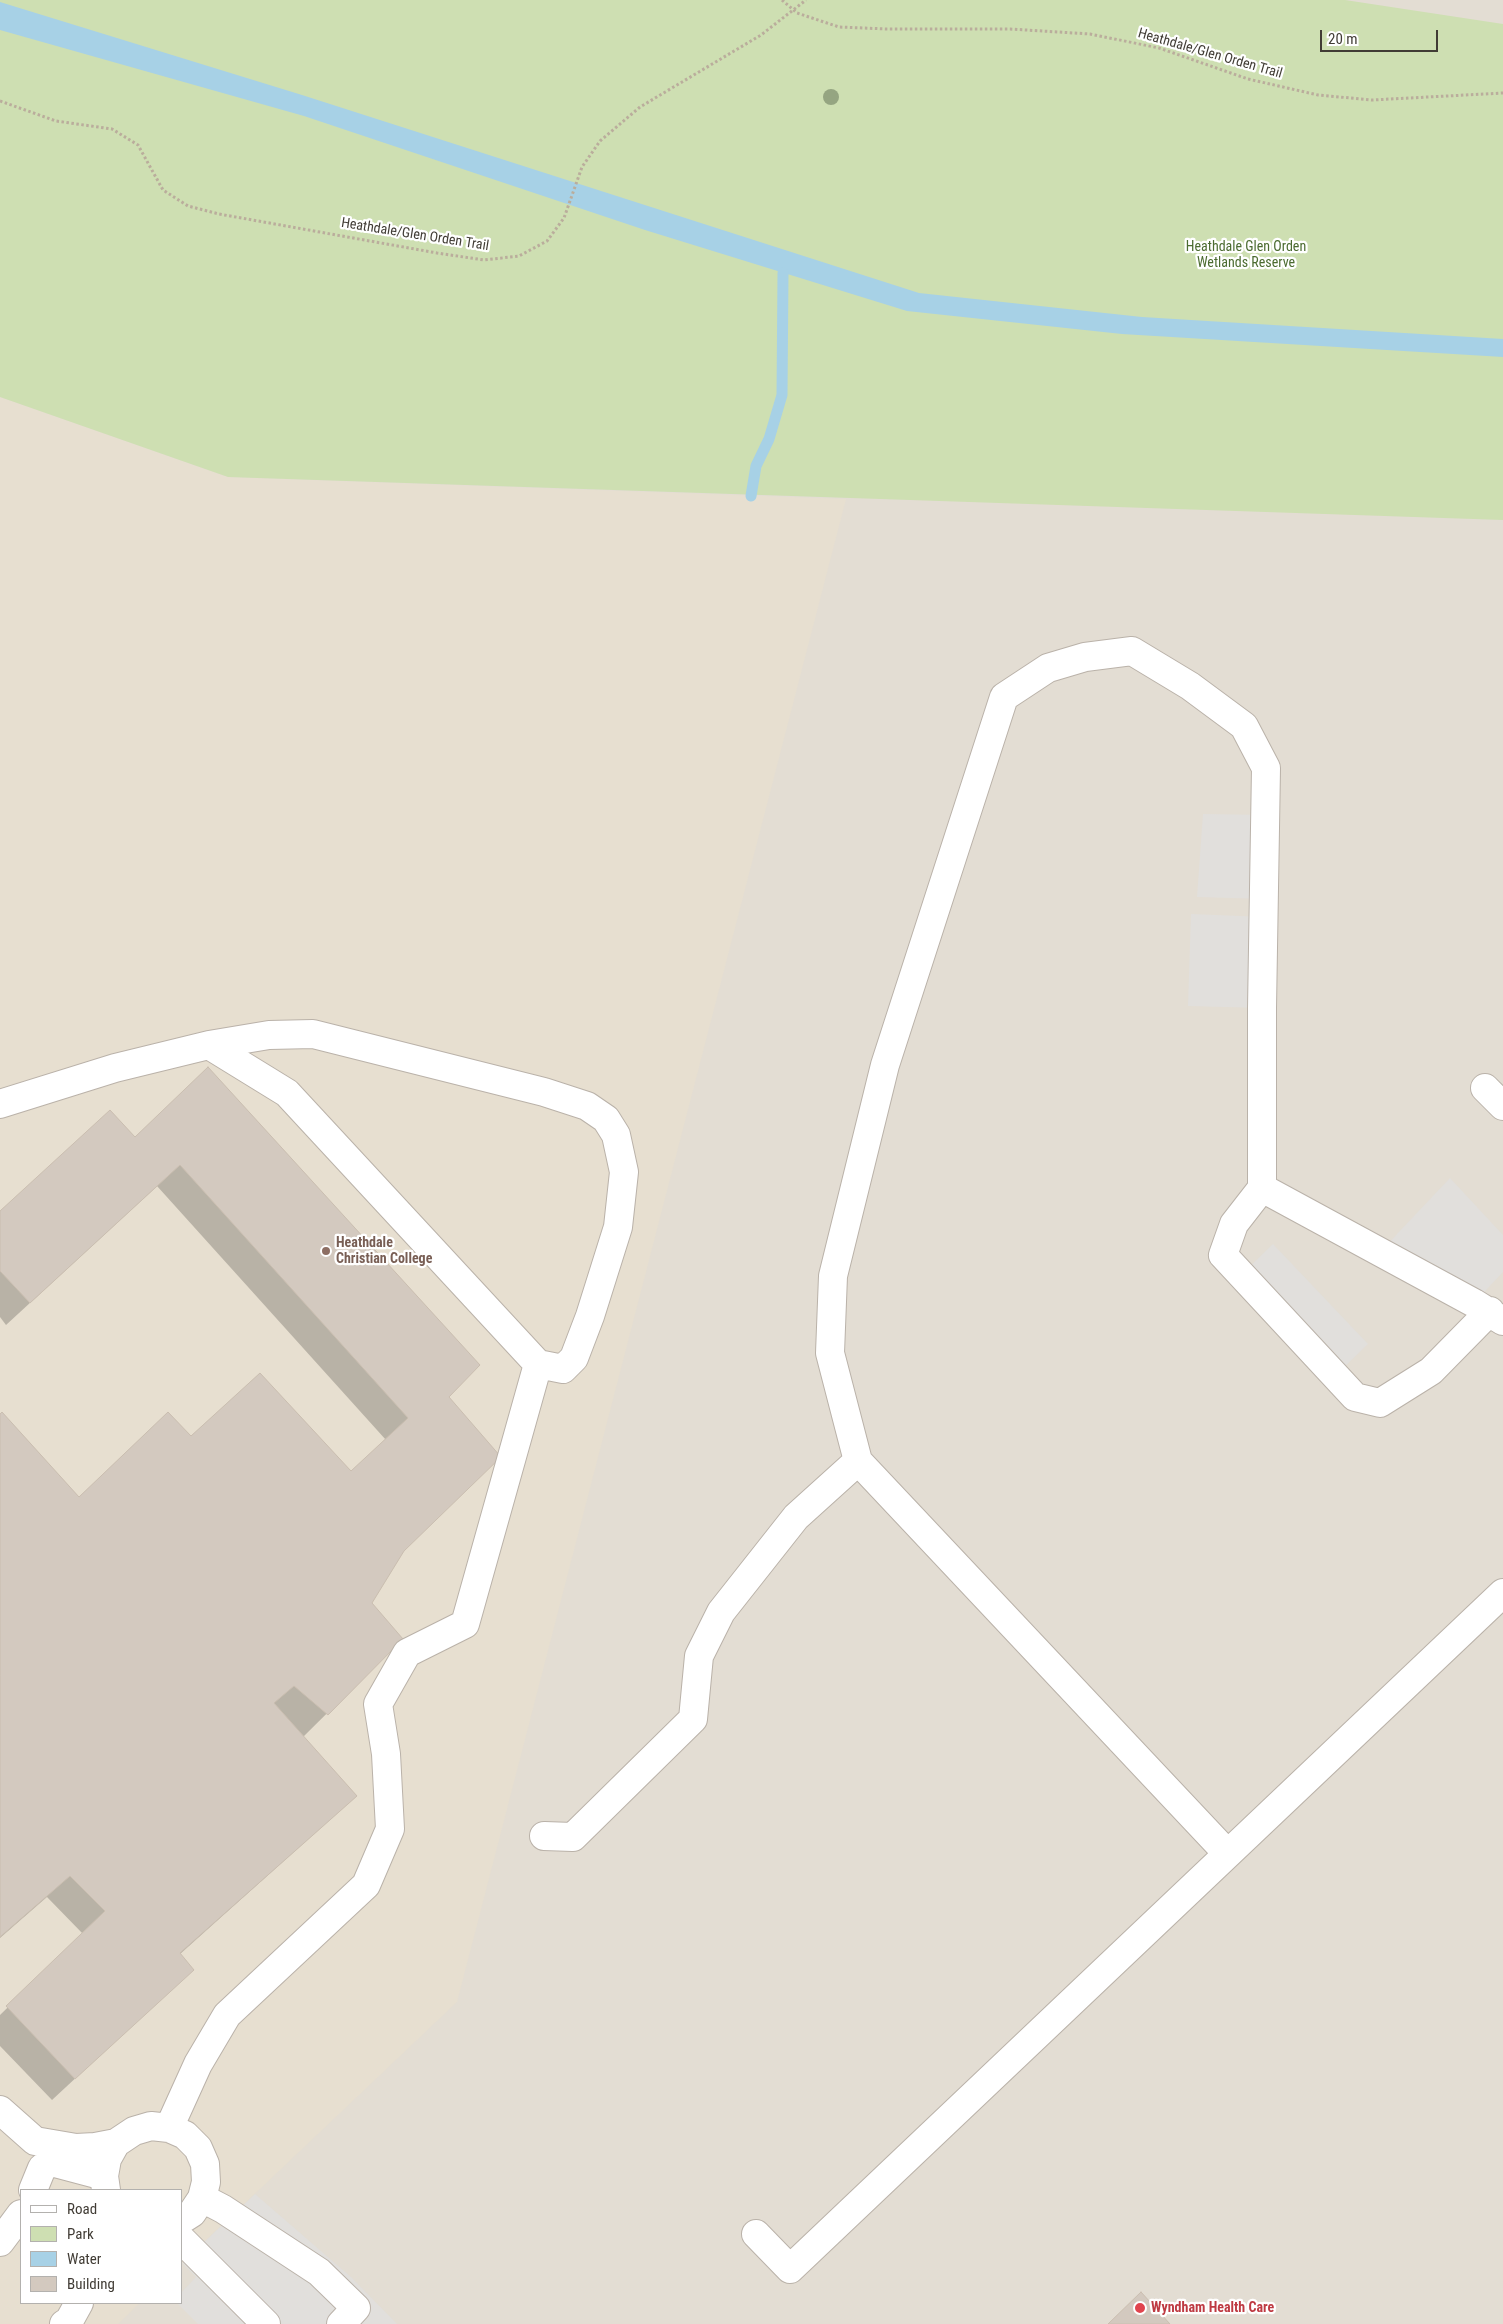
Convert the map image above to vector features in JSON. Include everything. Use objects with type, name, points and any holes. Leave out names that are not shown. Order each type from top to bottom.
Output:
[{"type":"lane","points":[[1227,1853],[858,1461],[830,1353],[833,1276],[885,1065],[1004,697],[1048,668],[1085,656],[1132,651],[1190,686],[1244,726],[1266,768],[1262,1008],[1262,1188],[1234,1224],[1224,1255],[1355,1397],[1380,1403],[1431,1371],[1496,1316],[1262,1188]]},
{"type":"lane","points":[[0,1104],[115,1068],[210,1044],[269,1035],[313,1034],[544,1092],[587,1106],[606,1119],[616,1136],[624,1172],[618,1227],[590,1316],[574,1358],[563,1368],[538,1364],[287,1093],[210,1044]]},
{"type":"lane","points":[[169,2128],[198,2064],[227,2015],[366,1884],[390,1829],[386,1754],[378,1704],[407,1652],[465,1624],[538,1364]]},
{"type":"lane","points":[[544,1836],[573,1837],[693,1719],[699,1656],[721,1612],[796,1517],[858,1461]]},
{"type":"lane","points":[[756,2234],[790,2269],[1503,1593]]},
{"type":"lane","points":[[0,2110],[35,2141],[76,2148],[116,2143],[134,2131],[151,2126],[169,2128],[185,2135],[198,2148],[205,2164],[206,2182],[202,2198],[192,2213],[182,2219]]},
{"type":"lane","points":[[33,2189],[42,2168],[48,2164],[55,2163],[105,2183],[107,2158],[116,2143]]},
{"type":"lane","points":[[202,2198],[223,2209],[319,2272],[357,2319]]},
{"type":"lane","points":[[0,2242],[20,2215]]},
{"type":"lane","points":[[188,2246],[266,2324]]},
{"type":"lane","points":[[64,2324],[69,2321],[78,2304]]},
{"type":"path","name":"Heathdale/Glen Orden Trail","points":[[782,0],[794,10],[839,27],[1010,29],[1090,34],[1159,48],[1248,79],[1318,95],[1372,100],[1503,93]]},
{"type":"path","name":"Heathdale/Glen Orden Trail","points":[[0,102],[56,121],[112,129],[138,145],[163,190],[188,206],[219,214],[484,260],[519,256],[546,241],[564,218],[582,167],[600,141],[640,107],[761,34],[806,0]]},
{"type":"shaded area","points":[[0,0],[1503,0],[1503,2324],[0,2324]]},
{"type":"shaded area","name":"Heathdale Christian College","points":[[0,397],[228,477],[846,499],[457,2002],[182,2263],[182,2189],[20,2189],[20,2304],[139,2304],[118,2324],[0,2324]]},
{"type":"shaded area","points":[[1203,814],[1266,815],[1265,899],[1197,897]]},
{"type":"shaded area","points":[[1191,914],[1265,917],[1262,1008],[1188,1006]]},
{"type":"shaded area","points":[[1450,1178],[1503,1235],[1503,1272],[1474,1303],[1380,1252]]},
{"type":"shaded area","points":[[1273,1244],[1368,1344],[1336,1375],[1241,1275]]},
{"type":"shaded area","points":[[255,2194],[351,2277],[397,2324],[198,2324],[178,2304],[182,2304],[182,2292],[196,2277],[182,2263]]},
{"type":"green space","name":"Heathdale Glen Orden Wetlands Reserve","points":[[0,0],[1345,0],[1503,24],[1503,520],[228,477],[0,397]]},
{"type":"water","points":[[0,2],[302,95],[919,293],[1142,317],[1503,339],[1503,357],[1122,334],[907,311],[645,230],[304,116],[0,30]]},
{"type":"building","points":[[208,1067],[480,1365],[449,1397],[501,1457],[404,1551],[372,1603],[403,1639],[328,1715],[294,1686],[274,1703],[357,1796],[180,1953],[194,1970],[75,2079],[6,2006],[105,1911],[70,1876],[0,1937],[0,1414],[2,1412],[79,1497],[168,1412],[191,1436],[260,1373],[351,1471],[408,1418],[180,1165],[30,1303],[0,1271],[0,1211],[110,1110],[135,1137]]},
{"type":"building","name":"Wyndham Health Care","points":[[1141,2292],[1170,2324],[1108,2324]]},
{"type":"waterway","points":[[751,496],[756,466],[769,439],[782,395],[783,273]]},
{"type":"place","name":"Heathdale Christian College","points":[[326,1251]]},
{"type":"place","name":"Wyndham Health Care","points":[[1140,2308]]}]
